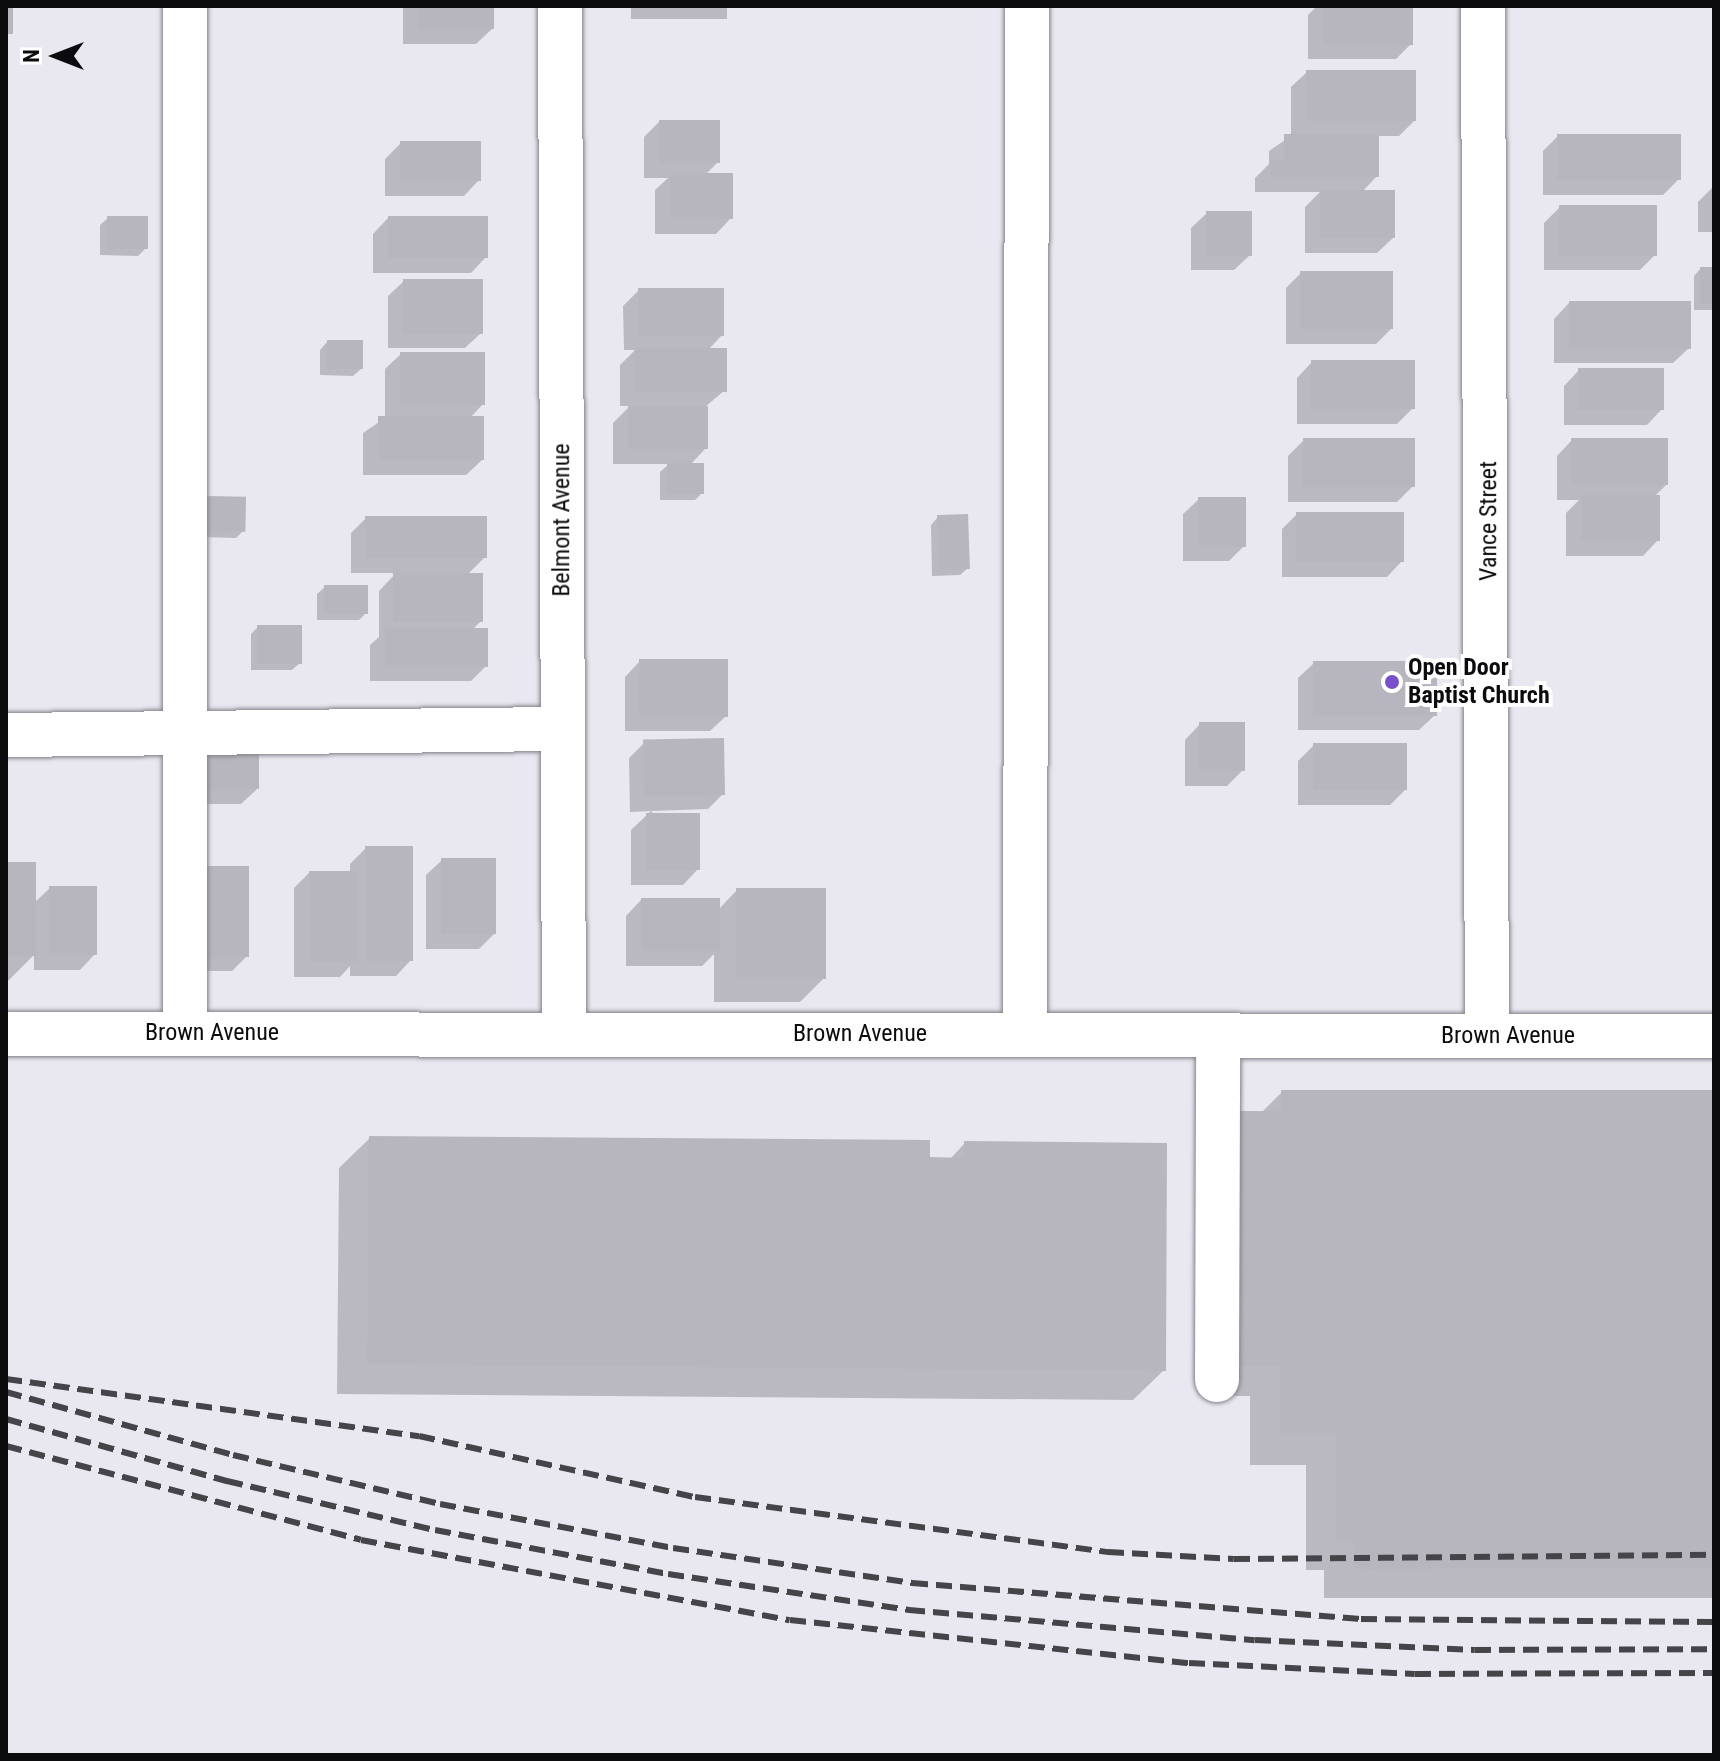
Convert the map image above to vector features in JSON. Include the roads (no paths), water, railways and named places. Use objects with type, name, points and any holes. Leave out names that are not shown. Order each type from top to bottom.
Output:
[{"type":"street","points":[[185,6],[185,1033]]},
{"type":"street","name":"Belmont Avenue","points":[[560,6],[564,1034]]},
{"type":"street","points":[[1025,1035],[1027,6]]},
{"type":"street","name":"Vance Street","points":[[1483,6],[1487,1036]]},
{"type":"street","points":[[6,735],[562,729]]},
{"type":"street","name":"Brown Avenue","points":[[6,1034],[1714,1036]]},
{"type":"street","points":[[1217,1380],[1218,1035]]},
{"type":"railway","points":[[6,1379],[419,1436],[695,1497],[1108,1552],[1234,1559],[1714,1555]]},
{"type":"railway","points":[[6,1392],[233,1455],[440,1504],[673,1548],[912,1583],[1361,1619],[1714,1622]]},
{"type":"railway","points":[[6,1419],[227,1481],[435,1530],[668,1574],[909,1610],[1255,1640],[1475,1650],[1714,1649]]},
{"type":"railway","points":[[6,1446],[361,1540],[790,1620],[1189,1663],[1415,1674],[1714,1673]]},
{"type":"place","name":"Open Door Baptist Church","points":[[1392,682]]}]
